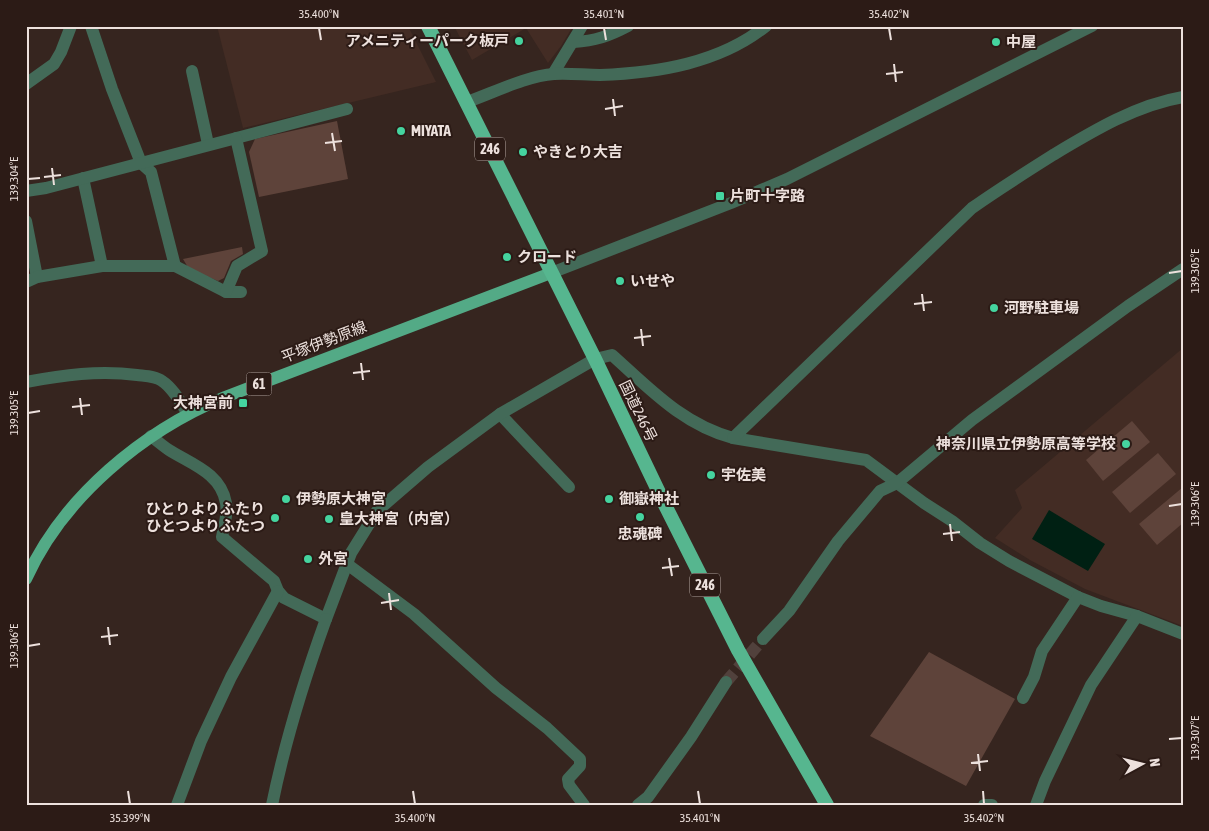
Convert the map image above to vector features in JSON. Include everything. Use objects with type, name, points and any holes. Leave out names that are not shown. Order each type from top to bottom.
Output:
[{"type":"highway","name":"国道246号","points":[[428,26],[738,650],[827,805]]},
{"type":"main road","name":"平塚伊勢原線","points":[[26,579],[46,543],[84,494],[108,470],[151,436],[188,414],[225,397],[552,273]]},
{"type":"street","points":[[27,80],[54,64],[61,52],[70,26]]},
{"type":"street","points":[[91,26],[112,89],[141,163],[151,172],[175,266]]},
{"type":"street","points":[[553,74],[582,26]]},
{"type":"street","points":[[574,42],[590,41],[605,37],[628,26]]},
{"type":"street","points":[[467,102],[528,80],[553,74],[600,75],[648,71],[696,62],[750,39],[766,26]]},
{"type":"street","points":[[552,273],[787,179],[1092,26]]},
{"type":"street","points":[[192,71],[208,144]]},
{"type":"street","points":[[733,438],[972,208],[1007,183],[1082,137],[1129,114],[1183,97]]},
{"type":"street","points":[[26,191],[46,188],[347,109]]},
{"type":"street","points":[[226,292],[237,266],[262,251],[236,138]]},
{"type":"street","points":[[83,178],[102,266]]},
{"type":"street","points":[[26,221],[32,280],[102,266],[175,266],[226,292],[241,292]]},
{"type":"street","points":[[762,639],[789,611],[838,541],[880,491],[897,483],[972,420],[1183,268]]},
{"type":"street","points":[[272,805],[304,681],[326,619],[351,553],[377,511],[428,467],[500,414],[595,359],[612,355],[674,410],[714,432],[733,438],[866,460],[980,543],[1009,561],[1101,606],[1137,616],[1183,634]]},
{"type":"street","points":[[26,382],[91,373],[149,376],[162,380],[188,414]]},
{"type":"street","points":[[500,414],[569,487]]},
{"type":"street","points":[[151,436],[168,450],[207,472],[215,479],[226,503],[226,520],[222,537],[274,581],[278,591],[284,598],[326,619]]},
{"type":"street","points":[[347,564],[414,614],[496,688],[547,728],[580,758],[580,766],[568,780],[569,785],[584,805]]},
{"type":"street","points":[[177,805],[201,741],[231,677],[278,591]]},
{"type":"street","points":[[1022,698],[1034,677],[1042,651],[1078,596]]},
{"type":"street","points":[[1036,805],[1045,781],[1091,685],[1137,616]]},
{"type":"street","points":[[638,805],[648,797],[691,737],[726,682]]},
{"type":"street","points":[[984,805],[992,805]]},
{"type":"shaded area","points":[[217,26],[408,26],[436,82],[243,128]]},
{"type":"shaded area","points":[[454,26],[573,26],[548,63],[526,28],[472,60]]},
{"type":"shaded area","points":[[337,121],[348,179],[259,197],[249,152],[255,139]]},
{"type":"shaded area","points":[[242,247],[243,254],[231,261],[224,278],[218,281],[189,269],[183,259]]},
{"type":"shaded area","name":"神奈川県立伊勢原高等学校","points":[[1183,348],[1183,626],[1085,589],[1030,560],[995,538],[1022,508],[1015,490]]},
{"type":"shaded area","points":[[1132,421],[1150,442],[1103,481],[1086,460]]},
{"type":"shaded area","points":[[1158,453],[1176,474],[1130,513],[1112,492]]},
{"type":"shaded area","points":[[1183,487],[1183,523],[1157,545],[1139,524]]},
{"type":"shaded area","points":[[1049,510],[1105,544],[1088,571],[1032,539]]},
{"type":"shaded area","points":[[929,652],[1015,699],[966,786],[870,736]]},
{"type":"tunnel","points":[[726,682],[763,639]]},
{"type":"place","name":"アメニティーパーク板戸","points":[[519,41]]},
{"type":"place","name":"中屋","points":[[996,42]]},
{"type":"place","name":"MIYATA","points":[[401,131]]},
{"type":"place","name":"やきとり大吉","points":[[523,152]]},
{"type":"place","name":"片町十字路","points":[[720,196]]},
{"type":"place","name":"クロード","points":[[507,257]]},
{"type":"place","name":"いせや","points":[[620,281]]},
{"type":"place","name":"河野駐車場","points":[[994,308]]},
{"type":"place","name":"大神宮前","points":[[243,403]]},
{"type":"place","name":"神奈川県立伊勢原高等学校","points":[[1126,444]]},
{"type":"place","name":"宇佐美","points":[[711,475]]},
{"type":"place","name":"伊勢原大神宮","points":[[286,499]]},
{"type":"place","name":"御嶽神社","points":[[609,499]]},
{"type":"place","name":"忠魂碑","points":[[640,517]]},
{"type":"place","name":"ひとりよりふたり ひとつよりふたつ","points":[[275,518]]},
{"type":"place","name":"皇大神宮（内宮）","points":[[329,519]]},
{"type":"place","name":"外宮","points":[[308,559]]}]
